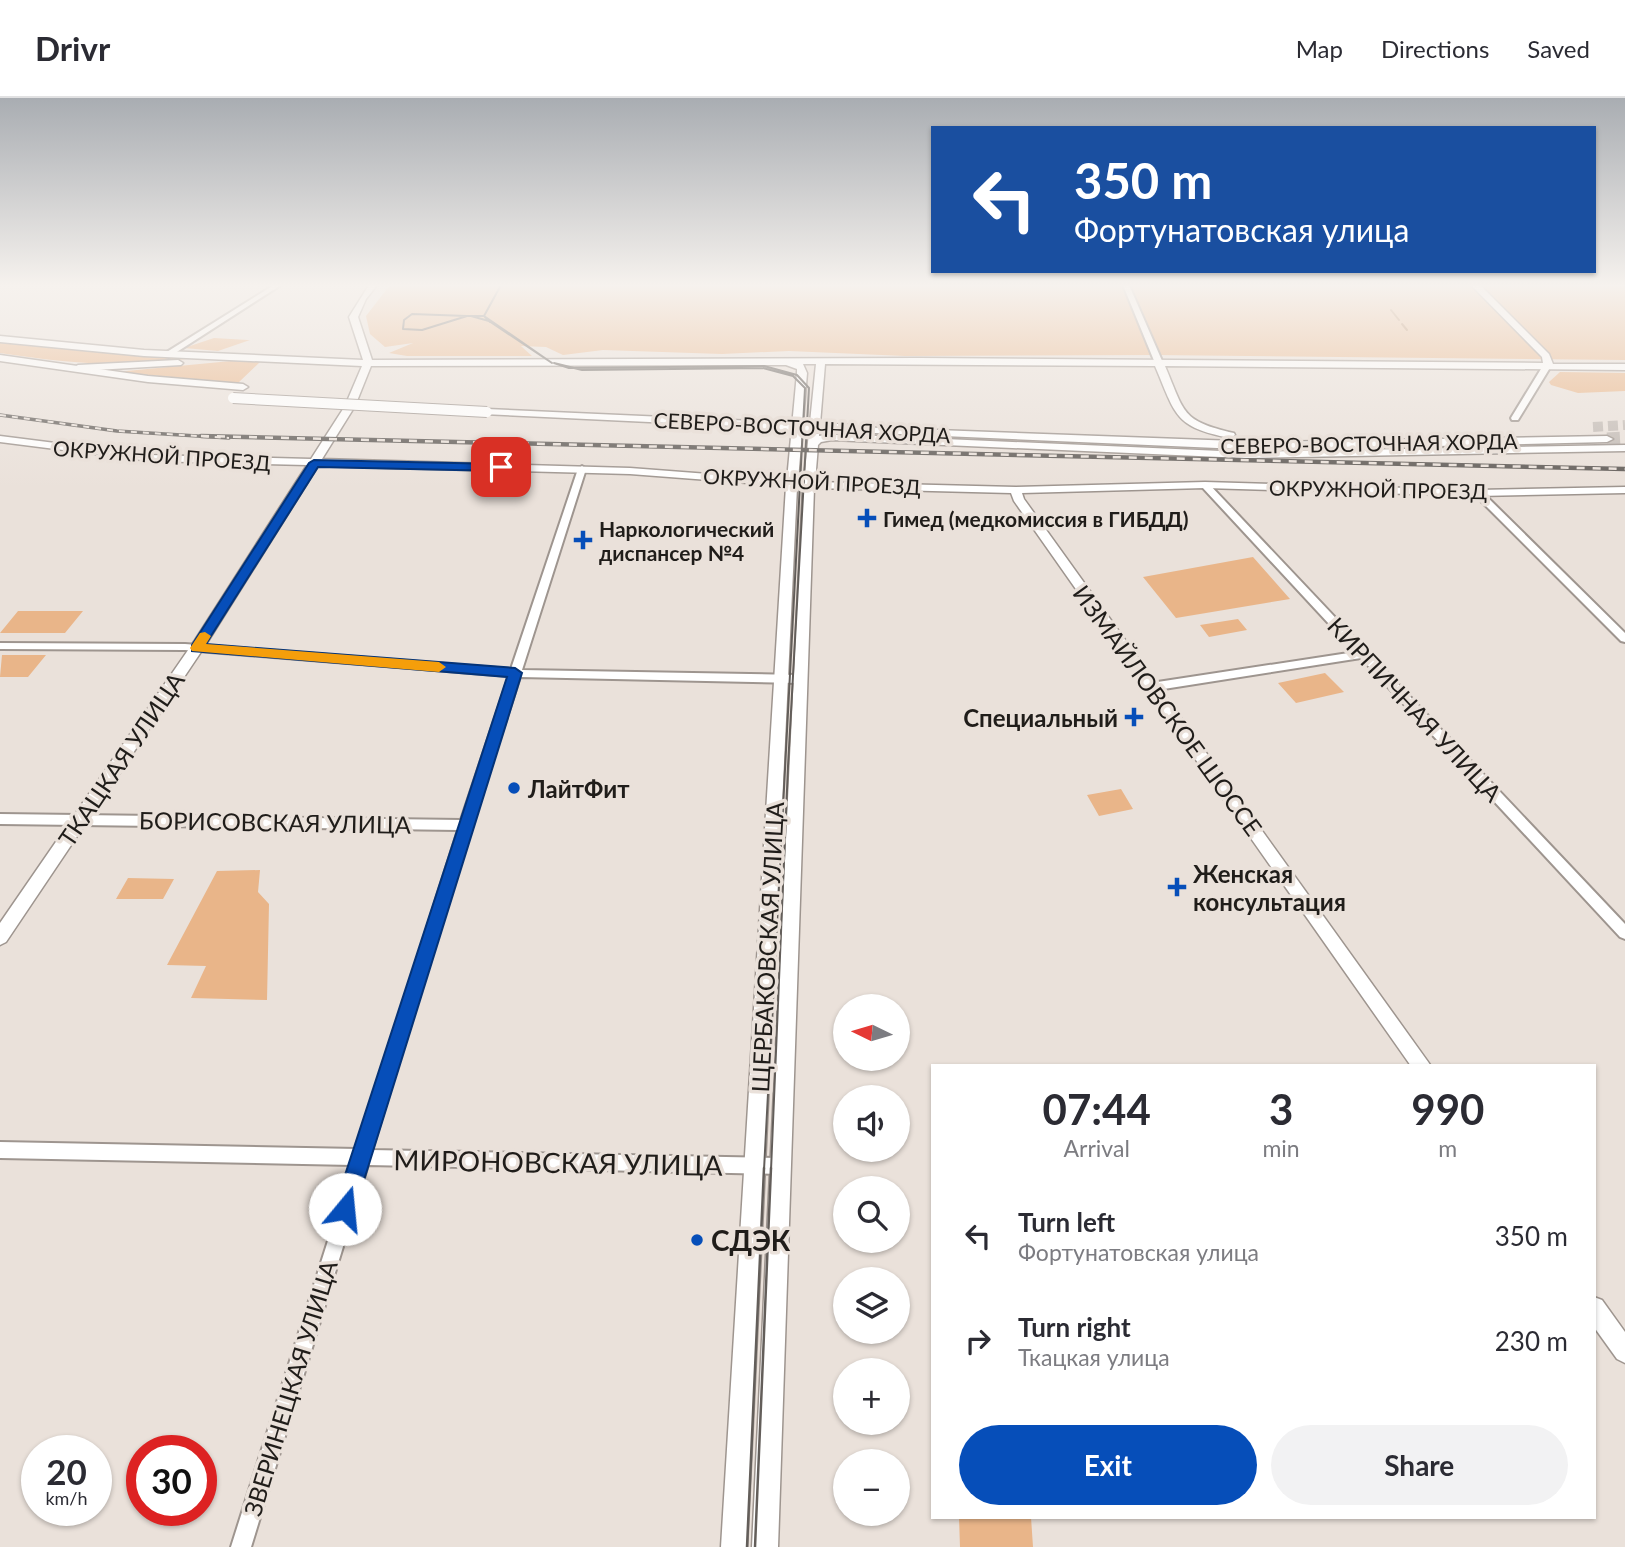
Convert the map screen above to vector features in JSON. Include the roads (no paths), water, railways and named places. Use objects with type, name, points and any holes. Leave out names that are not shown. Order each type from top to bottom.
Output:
[{"type":"main road","points":[[140,353],[368,363],[821,361],[1625,367]]},
{"type":"main road","points":[[314,361],[338,353]]},
{"type":"main road","points":[[364,353],[368,363]]},
{"type":"main road","points":[[1543,353],[1549,360],[1547,366]]},
{"type":"main road","points":[[65,368],[133,368],[229,357]]},
{"type":"main road","name":"СЕВЕРО-ВОСТОЧНАЯ ХОРДА","points":[[0,358],[65,368],[243,387],[490,407]]},
{"type":"main road","name":"ЩЕРБАКОВСКАЯ УЛИЦА","points":[[765,1547],[780,1167],[791,679],[802,369],[798,365],[783,361]]},
{"type":"main road","name":"ЩЕРБАКОВСКАЯ УЛИЦА","points":[[800,484],[812,446],[821,361]]},
{"type":"main road","name":"ТКАЦКАЯ УЛИЦА","points":[[0,937],[197,648],[350,406],[368,363]]},
{"type":"main road","points":[[1159,363],[1183,419],[1199,429],[1230,435]]},
{"type":"main road","name":"СЕВЕРО-ВОСТОЧНАЯ ХОРДА","points":[[0,369],[136,389],[233,398],[755,419],[1263,446],[1607,439]]},
{"type":"main road","name":"СЕВЕРО-ВОСТОЧНАЯ ХОРДА","points":[[857,425],[1230,435],[1406,434],[1593,427]]},
{"type":"main road","points":[[812,446],[818,439],[832,437],[1244,456],[1625,448]]},
{"type":"main road","name":"ОКРУЖНОЙ ПРОЕЗД","points":[[0,439],[140,458],[582,469],[687,474],[800,484],[1016,489],[1205,485],[1478,493],[1625,491]]},
{"type":"main road","name":"ИЗМАЙЛОВСКОЕ ШОССЕ","points":[[1016,489],[1018,499],[1421,1064]]},
{"type":"main road","name":"ЩЕРБАКОВСКАЯ УЛИЦА","points":[[734,1547],[755,1166],[791,679]]},
{"type":"main road","points":[[1596,1311],[1625,1350]]},
{"type":"street","points":[[166,355],[170,353]]},
{"type":"street","points":[[1155,353],[1159,363]]},
{"type":"street","points":[[1515,418],[1547,366]]},
{"type":"street","name":"ЗВЕРИНЕЦКАЯ УЛИЦА","points":[[241,1547],[466,825],[582,469]]},
{"type":"street","name":"КИРПИЧНАЯ УЛИЦА","points":[[1205,485],[1625,933]]},
{"type":"street","points":[[1478,493],[1625,639]]},
{"type":"street","points":[[0,646],[197,648],[515,673],[791,679]]},
{"type":"street","points":[[1151,687],[1364,654]]},
{"type":"street","name":"БОРИСОВСКАЯ УЛИЦА","points":[[0,819],[466,825]]},
{"type":"street","name":"МИРОНОВСКАЯ УЛИЦА","points":[[0,1150],[780,1167]]},
{"type":"tunnel","points":[[1593,427],[1625,425]]},
{"type":"tunnel","points":[[1607,439],[1625,438]]},
{"type":"tram line","points":[[536,353],[552,363],[537,353]]},
{"type":"tram line","points":[[554,363],[574,368],[569,368],[554,363]]},
{"type":"tram line","points":[[574,368],[764,366],[797,375],[809,388],[788,766],[771,1170]]},
{"type":"tram line","points":[[574,368],[763,368],[793,376],[805,388],[764,1170]]},
{"type":"tram line","points":[[747,1547],[764,1168]]},
{"type":"tram line","points":[[755,1547],[771,1168]]},
{"type":"railway","points":[[0,415],[117,431],[229,438]]},
{"type":"railway","points":[[201,436],[1625,469]]},
{"type":"place","name":"Гимед (медкомиссия в ГИБДД)","points":[[867,518]]},
{"type":"place","name":"Наркологический диспансер №4","points":[[583,540]]},
{"type":"place","name":"Специальный","points":[[1134,717]]},
{"type":"place","name":"ЛайтФит","points":[[514,788]]},
{"type":"place","name":"Женская консультация","points":[[1177,887]]},
{"type":"place","name":"СДЭК","points":[[697,1240]]}]
